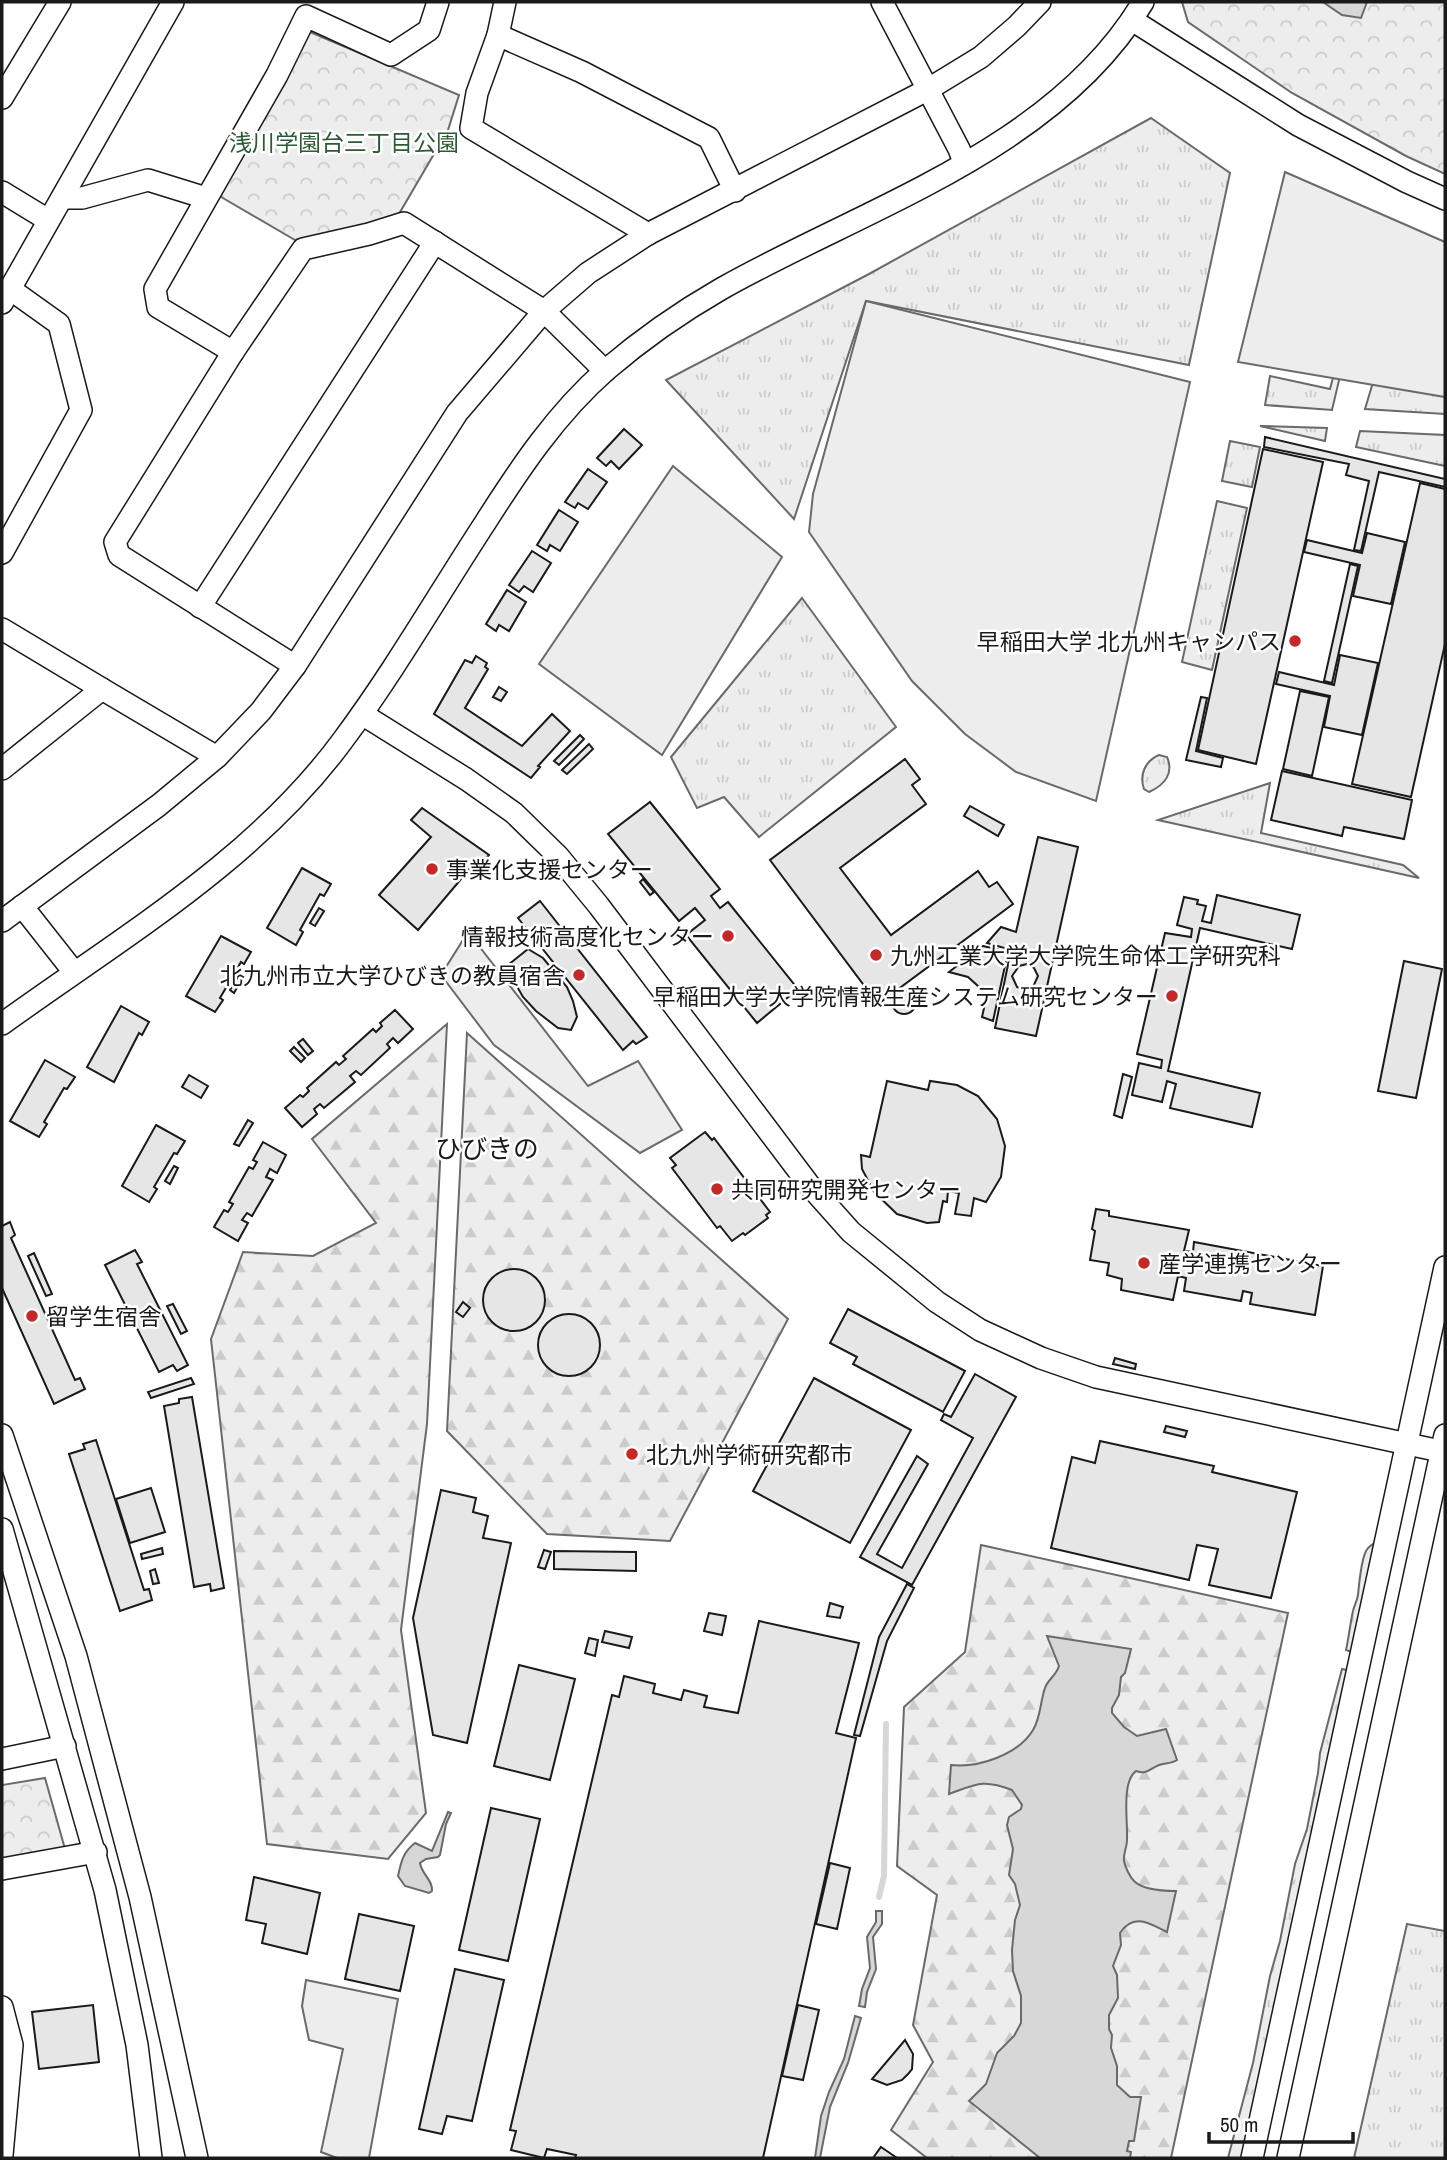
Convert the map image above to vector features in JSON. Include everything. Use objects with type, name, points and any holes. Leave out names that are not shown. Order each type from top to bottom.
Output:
[{"type":"street","points":[[2,98],[60,2]]},
{"type":"street","points":[[2,553],[81,410],[60,324],[6,296],[173,2]]},
{"type":"street","points":[[233,352],[158,307],[155,289],[277,75],[309,9],[391,55],[429,30],[438,2]]},
{"type":"street","points":[[505,2],[498,35],[477,93],[471,128],[648,234]]},
{"type":"street","points":[[882,2],[964,162]]},
{"type":"street","points":[[2,921],[159,805],[217,757],[261,711],[295,666],[457,414],[544,311],[589,273],[648,234],[927,90],[981,57],[1040,2]]},
{"type":"street","points":[[2,1024],[115,946],[236,853],[294,797],[341,743],[362,714],[524,462],[560,417],[605,371],[667,323],[721,289],[964,162],[1043,113],[1073,86],[1132,20],[1143,2]]},
{"type":"street","points":[[1132,20],[1298,125],[1445,199]]},
{"type":"street","points":[[498,35],[582,72],[709,138],[735,191]]},
{"type":"street","points":[[62,198],[82,198],[148,180],[206,198]]},
{"type":"street","points":[[2,192],[48,220]]},
{"type":"street","points":[[295,666],[119,555],[115,542],[233,352],[303,249],[404,223],[544,311],[605,371]]},
{"type":"street","points":[[200,607],[435,242]]},
{"type":"street","points":[[2,629],[217,757]]},
{"type":"street","points":[[2,769],[102,689]]},
{"type":"street","points":[[362,714],[466,779],[514,813],[558,856],[599,906],[810,1186],[851,1232],[937,1302],[980,1330],[1041,1358],[1096,1377],[1406,1444],[1444,1446],[1288,2158]]},
{"type":"street","points":[[22,906],[74,972]]},
{"type":"street","points":[[1252,2158],[1445,1267]]},
{"type":"street","points":[[2,1435],[76,1656],[140,1897],[197,2158]]},
{"type":"street","points":[[2,1529],[96,1852],[137,2045],[151,2158]]},
{"type":"street","points":[[2,1759],[65,1746]]},
{"type":"street","points":[[2,1869],[96,1852]]},
{"type":"street","points":[[2,2007],[12,2045],[2,2155]]},
{"type":"green space","points":[[1182,2],[1445,2],[1445,174],[1406,156],[1292,93],[1188,22]]},
{"type":"green space","name":"浅川学園台三丁目公園","points":[[310,32],[459,95],[448,130],[396,219],[295,240],[216,194]]},
{"type":"green space","points":[[1151,118],[1230,173],[1189,365],[866,301],[794,519],[666,380],[869,274]]},
{"type":"green space","points":[[1335,370],[1341,372],[1332,410],[1265,405],[1270,376],[1330,389]]},
{"type":"green space","points":[[1374,379],[1445,393],[1445,414],[1365,409]]},
{"type":"green space","points":[[1260,426],[1327,428],[1325,441]]},
{"type":"green space","points":[[1360,431],[1445,435],[1445,466],[1356,447]]},
{"type":"green space","points":[[1230,441],[1260,447],[1252,487],[1222,481]]},
{"type":"green space","points":[[1217,501],[1247,508],[1212,670],[1182,662]]},
{"type":"green space","points":[[802,598],[896,727],[759,837],[724,797],[697,808],[671,757]]},
{"type":"green space","points":[[1159,755],[1167,757],[1169,773],[1160,786],[1149,792],[1144,789],[1143,774],[1150,761]]},
{"type":"green space","points":[[1270,783],[1261,833],[1403,865],[1419,878],[1158,820]]},
{"type":"green space","points":[[447,1024],[427,1424],[401,1630],[426,1813],[388,1859],[267,1844],[211,1339],[243,1252],[313,1256],[376,1223],[312,1139]]},
{"type":"green space","points":[[467,1033],[788,1319],[670,1541],[547,1534],[447,1431]]},
{"type":"green space","points":[[1373,1544],[1380,1544],[1355,1653],[1346,1650],[1363,1561],[1367,1550]]},
{"type":"green space","points":[[981,1545],[1288,1613],[1171,2158],[927,2158],[891,2130],[933,2062],[913,2025],[937,1895],[897,1866],[904,1707],[965,1652]]},
{"type":"green space","points":[[1342,1669],[1352,1671],[1242,2158],[1228,2158],[1253,2063],[1295,1864],[1307,1829],[1320,1753]]},
{"type":"green space","points":[[45,1778],[65,1849],[2,1860],[2,1785]]},
{"type":"green space","points":[[1407,1924],[1445,1931],[1445,2158],[1354,2158]]},
{"type":"shaded area","points":[[1323,2],[1367,2],[1361,18],[1342,15]]},
{"type":"shaded area","points":[[1285,172],[1445,242],[1445,397],[1238,362]]},
{"type":"shaded area","points":[[866,301],[1190,382],[1096,801],[1016,772],[965,734],[912,681],[809,532],[813,494]]},
{"type":"shaded area","points":[[673,466],[782,557],[662,755],[539,664]]},
{"type":"shaded area","points":[[468,932],[588,1086],[638,1061],[682,1130],[640,1153],[494,1045],[441,975]]},
{"type":"shaded area","points":[[1047,1636],[1131,1649],[1112,1713],[1124,1727],[1137,1736],[1166,1729],[1177,1760],[1145,1772],[1136,1771],[1128,1784],[1124,1858],[1128,1872],[1134,1881],[1143,1886],[1176,1891],[1167,1932],[1142,1922],[1131,1923],[1120,1933],[1121,1945],[1113,1966],[1117,1975],[1118,1998],[1109,2015],[1109,2029],[1117,2066],[1117,2085],[1130,2097],[1141,2097],[1134,2141],[1129,2141],[1127,2151],[1131,2152],[1130,2158],[1040,2158],[969,2101],[986,2084],[997,2053],[1014,2036],[1021,2023],[1021,1996],[1013,1971],[1012,1950],[1015,1920],[1020,1905],[1015,1884],[1009,1875],[1013,1849],[1007,1825],[1009,1817],[1021,1809],[1022,1805],[1012,1790],[994,1785],[974,1785],[949,1794],[951,1765],[985,1762],[1008,1753],[1033,1730],[1045,1688],[1059,1666]]},
{"type":"shaded area","points":[[448,1812],[451,1813],[440,1855],[420,1863],[432,1891],[429,1893],[405,1886],[398,1876],[405,1854],[415,1843],[432,1851]]},
{"type":"shaded area","points":[[876,1911],[882,1911],[882,1924],[873,1937],[876,1969],[867,1992],[865,2007],[859,2006],[870,1968],[867,1937],[876,1922]]},
{"type":"shaded area","points":[[306,1980],[398,1999],[369,2158],[337,2158],[321,2152],[343,2049],[309,2040],[302,2006]]},
{"type":"shaded area","points":[[855,2016],[861,2018],[848,2063],[830,2107],[820,2158],[815,2158],[821,2116],[844,2059]]},
{"type":"building","points":[[624,429],[642,445],[619,469],[611,461],[606,466],[597,458]]},
{"type":"building","points":[[1265,437],[1445,479],[1445,487],[1379,472],[1361,551],[1354,550],[1369,481],[1346,475],[1349,464],[1264,447]]},
{"type":"building","points":[[1263,449],[1323,462],[1256,764],[1198,750]]},
{"type":"building","points":[[588,469],[607,482],[588,509],[578,503],[575,508],[565,502]]},
{"type":"building","points":[[1420,483],[1445,489],[1445,644],[1411,797],[1352,784]]},
{"type":"building","points":[[559,510],[578,522],[560,551],[550,545],[547,551],[537,545]]},
{"type":"building","points":[[1367,533],[1405,542],[1391,604],[1353,596],[1360,565],[1304,552],[1307,540],[1362,553]]},
{"type":"building","points":[[532,551],[551,563],[533,592],[524,586],[519,592],[509,585]]},
{"type":"building","points":[[1350,564],[1358,566],[1332,683],[1324,681]]},
{"type":"building","points":[[507,590],[526,602],[509,631],[499,625],[496,631],[486,624]]},
{"type":"building","points":[[1340,655],[1378,663],[1362,735],[1324,727],[1330,696],[1276,684],[1279,672],[1334,685]]},
{"type":"building","points":[[476,656],[487,663],[485,667],[488,669],[465,708],[522,746],[552,714],[570,731],[538,766],[540,767],[531,778],[434,714],[465,660],[472,663]]},
{"type":"building","points":[[499,687],[507,692],[501,701],[493,697]]},
{"type":"building","points":[[1300,691],[1329,697],[1312,776],[1283,769]]},
{"type":"building","points":[[1201,697],[1207,698],[1196,751],[1223,758],[1221,767],[1186,760]]},
{"type":"building","points":[[580,735],[584,739],[559,765],[554,761]]},
{"type":"building","points":[[589,744],[593,749],[567,774],[562,770]]},
{"type":"building","points":[[905,759],[920,779],[912,785],[926,804],[840,868],[891,935],[978,871],[989,887],[997,882],[1013,904],[878,1004],[770,860]]},
{"type":"building","points":[[1282,771],[1412,800],[1404,839],[1344,827],[1342,836],[1271,820]]},
{"type":"building","points":[[650,802],[720,889],[711,896],[720,908],[728,902],[798,989],[757,1023],[686,935],[705,920],[695,908],[679,921],[608,834]]},
{"type":"building","points":[[970,806],[1004,825],[998,836],[964,816]]},
{"type":"building","points":[[422,808],[489,855],[477,869],[472,866],[418,930],[379,895],[431,837],[411,820]]},
{"type":"building","points":[[1038,837],[1078,847],[1036,1036],[995,1028],[1011,950],[987,943],[1001,927],[1016,932]],"holes":[[[1027,964],[1034,968],[1038,976],[1033,987],[1025,990],[1017,987],[1012,976],[1019,966]]]},
{"type":"building","name":"北九州市立大学ひびきの教員宿舎","points":[[302,868],[331,884],[324,896],[320,894],[300,930],[303,932],[296,945],[267,928]]},
{"type":"building","points":[[643,879],[654,892],[650,895],[640,882]]},
{"type":"building","points":[[1217,895],[1300,915],[1292,949],[1200,928],[1168,1071],[1260,1093],[1252,1127],[1170,1108],[1176,1084],[1167,1081],[1162,1102],[1132,1095],[1139,1063],[1161,1068],[1162,1060],[1137,1054],[1165,933],[1191,937],[1192,929],[1177,925],[1184,897],[1198,900],[1197,904],[1206,906],[1202,921],[1211,923]]},
{"type":"building","points":[[540,901],[647,1037],[636,1044],[633,1041],[623,1050],[518,918]]},
{"type":"building","points":[[319,908],[324,911],[315,926],[310,923]]},
{"type":"building","name":"北九州市立大学ひびきの教員宿舎","points":[[221,936],[251,952],[244,964],[241,962],[215,1012],[186,996]]},
{"type":"building","points":[[983,946],[1008,952],[993,1021],[982,1017],[986,999],[979,987],[968,977],[949,972]]},
{"type":"building","points":[[528,949],[543,958],[567,987],[577,1017],[571,1030],[558,1028],[536,1011],[515,983],[508,965]]},
{"type":"building","points":[[1404,961],[1442,969],[1416,1098],[1378,1091]]},
{"type":"building","points":[[239,975],[243,977],[234,993],[230,990]]},
{"type":"building","points":[[904,990],[913,993],[916,1002],[913,1011],[904,1014],[895,1011],[892,1002],[895,993]]},
{"type":"building","points":[[121,1006],[149,1022],[142,1035],[139,1033],[114,1082],[87,1067]]},
{"type":"building","points":[[395,1010],[413,1029],[398,1043],[393,1038],[387,1044],[390,1048],[361,1075],[356,1071],[350,1076],[355,1082],[324,1108],[320,1104],[314,1109],[317,1114],[302,1127],[285,1108],[300,1095],[303,1097],[309,1091],[307,1088],[336,1062],[339,1065],[346,1059],[343,1056],[373,1029],[376,1032],[382,1026],[380,1023]]},
{"type":"building","points":[[303,1039],[313,1051],[308,1055],[298,1043]]},
{"type":"building","points":[[294,1047],[305,1058],[301,1062],[290,1051]]},
{"type":"building","points":[[45,1060],[75,1077],[67,1089],[64,1088],[44,1122],[47,1124],[39,1137],[10,1121]]},
{"type":"building","points":[[1123,1074],[1132,1077],[1122,1118],[1114,1115]]},
{"type":"building","points":[[189,1075],[208,1086],[201,1098],[182,1087]]},
{"type":"building","points":[[887,1081],[928,1090],[930,1081],[957,1085],[978,1096],[997,1119],[1005,1146],[1001,1177],[986,1202],[974,1198],[971,1216],[955,1214],[959,1193],[948,1191],[947,1202],[943,1201],[939,1222],[927,1223],[897,1214],[874,1192],[862,1169],[861,1155],[870,1157]]},
{"type":"building","points":[[248,1120],[253,1123],[239,1146],[234,1144]]},
{"type":"building","points":[[156,1125],[185,1141],[177,1154],[174,1153],[154,1187],[157,1189],[149,1202],[122,1186]]},
{"type":"building","points":[[705,1132],[712,1140],[714,1138],[770,1212],[766,1215],[768,1218],[732,1241],[720,1226],[717,1228],[672,1168],[676,1165],[670,1158]]},
{"type":"building","points":[[263,1142],[286,1155],[277,1173],[270,1169],[266,1177],[273,1180],[252,1216],[247,1213],[242,1220],[248,1223],[238,1241],[214,1227],[224,1210],[228,1212],[233,1204],[229,1202],[249,1167],[253,1169],[257,1162],[253,1160]]},
{"type":"building","points":[[174,1166],[178,1168],[170,1184],[165,1181]]},
{"type":"building","points":[[1096,1209],[1109,1211],[1109,1216],[1189,1230],[1184,1251],[1193,1252],[1194,1242],[1323,1266],[1315,1315],[1250,1304],[1252,1293],[1243,1291],[1241,1301],[1184,1291],[1186,1278],[1178,1276],[1173,1300],[1121,1290],[1122,1279],[1107,1275],[1109,1263],[1090,1260]]},
{"type":"building","points":[[10,1222],[15,1235],[11,1238],[75,1380],[80,1378],[85,1389],[54,1404],[2,1288],[2,1226]]},
{"type":"building","points":[[135,1250],[142,1262],[137,1264],[188,1365],[177,1371],[173,1365],[159,1372],[105,1265]]},
{"type":"building","points":[[34,1253],[52,1294],[46,1296],[28,1256]]},
{"type":"building","points":[[514,1269],[536,1278],[545,1300],[536,1322],[514,1331],[492,1322],[483,1300],[492,1278]]},
{"type":"building","points":[[463,1302],[470,1308],[463,1317],[456,1312]]},
{"type":"building","points":[[173,1304],[187,1331],[181,1334],[167,1306]]},
{"type":"building","points":[[848,1309],[965,1371],[943,1412],[853,1364],[857,1357],[830,1343]]},
{"type":"building","points":[[563,1314],[575,1314],[591,1323],[598,1333],[598,1357],[591,1367],[575,1376],[563,1376],[552,1371],[543,1362],[538,1351],[538,1339],[543,1328],[552,1319]]},
{"type":"building","points":[[1115,1358],[1136,1364],[1135,1369],[1113,1364]]},
{"type":"building","points":[[975,1374],[1016,1397],[912,1585],[860,1557],[917,1456],[928,1464],[877,1554],[902,1568],[973,1438],[941,1420],[944,1414],[951,1417]]},
{"type":"building","points":[[191,1378],[194,1384],[151,1398],[148,1392]]},
{"type":"building","points":[[814,1378],[911,1430],[850,1543],[753,1491]]},
{"type":"building","points":[[192,1397],[224,1588],[211,1591],[210,1584],[194,1587],[164,1406]]},
{"type":"building","points":[[1166,1426],[1187,1431],[1185,1437],[1164,1432]]},
{"type":"building","points":[[96,1440],[144,1590],[149,1589],[152,1600],[120,1611],[69,1454],[85,1449],[83,1444]]},
{"type":"building","points":[[1100,1441],[1214,1466],[1212,1472],[1297,1492],[1271,1598],[1209,1585],[1218,1549],[1197,1545],[1189,1580],[1051,1548],[1072,1457],[1095,1463]]},
{"type":"building","points":[[151,1488],[165,1532],[130,1543],[116,1499]]},
{"type":"building","points":[[441,1490],[476,1498],[473,1512],[488,1516],[483,1538],[511,1543],[467,1743],[433,1735],[413,1618]]},
{"type":"building","points":[[162,1548],[163,1554],[142,1559],[141,1554]]},
{"type":"building","points":[[544,1550],[551,1552],[545,1569],[538,1567]]},
{"type":"building","points":[[554,1551],[636,1552],[636,1571],[554,1569]]},
{"type":"building","points":[[155,1569],[159,1583],[153,1584],[150,1571]]},
{"type":"building","points":[[907,1584],[914,1588],[887,1641],[860,1736],[854,1735],[879,1637]]},
{"type":"building","points":[[830,1603],[843,1607],[840,1618],[827,1616]]},
{"type":"building","points":[[709,1613],[726,1616],[722,1635],[704,1631]]},
{"type":"building","points":[[759,1621],[859,1643],[836,1733],[856,1738],[763,2158],[575,2158],[576,2155],[547,2149],[544,2158],[511,2150],[516,2131],[510,2130],[612,1695],[619,1697],[624,1676],[655,1684],[653,1693],[681,1700],[684,1690],[707,1696],[704,1707],[738,1713]]},
{"type":"building","points":[[605,1631],[632,1637],[629,1648],[602,1642]]},
{"type":"building","points":[[589,1638],[598,1640],[595,1656],[585,1653]]},
{"type":"building","points":[[519,1665],[575,1679],[550,1780],[494,1766]]},
{"type":"building","points":[[491,1808],[540,1819],[508,1961],[459,1950]]},
{"type":"building","points":[[830,1863],[850,1868],[837,1929],[816,1924]]},
{"type":"building","points":[[254,1877],[320,1893],[307,1954],[262,1943],[266,1924],[246,1920]]},
{"type":"building","points":[[359,1914],[414,1926],[400,1991],[345,1979]]},
{"type":"building","points":[[455,1969],[504,1980],[472,2121],[447,2116],[442,2134],[419,2129]]},
{"type":"building","points":[[93,2005],[99,2062],[39,2069],[32,2012]]},
{"type":"building","points":[[798,2005],[819,2010],[803,2080],[782,2076]]},
{"type":"building","points":[[905,2040],[913,2054],[912,2069],[908,2074],[902,2080],[887,2085],[872,2079]]},
{"type":"building","points":[[881,2147],[897,2158],[873,2158]]},
{"type":"waterway","points":[[879,1897],[884,1876],[886,1724]]},
{"type":"place","name":"早稲田大学 北九州キャンパス","points":[[1295,641]]},
{"type":"place","name":"事業化支援センター","points":[[432,869]]},
{"type":"place","name":"情報技術高度化センター","points":[[728,936]]},
{"type":"place","name":"九州工業大学大学院生命体工学研究科","points":[[876,955]]},
{"type":"place","name":"北九州市立大学ひびきの教員宿舎","points":[[579,975]]},
{"type":"place","name":"早稲田大学大学院情報生産システム研究センター","points":[[1172,996]]},
{"type":"place","name":"共同研究開発センター","points":[[717,1189]]},
{"type":"place","name":"産学連携センター","points":[[1144,1263]]},
{"type":"place","name":"留学生宿舎","points":[[32,1316]]},
{"type":"place","name":"北九州学術研究都市","points":[[632,1454]]},
{"type":"district","name":"ひびきの","points":[[487,1148]]}]
